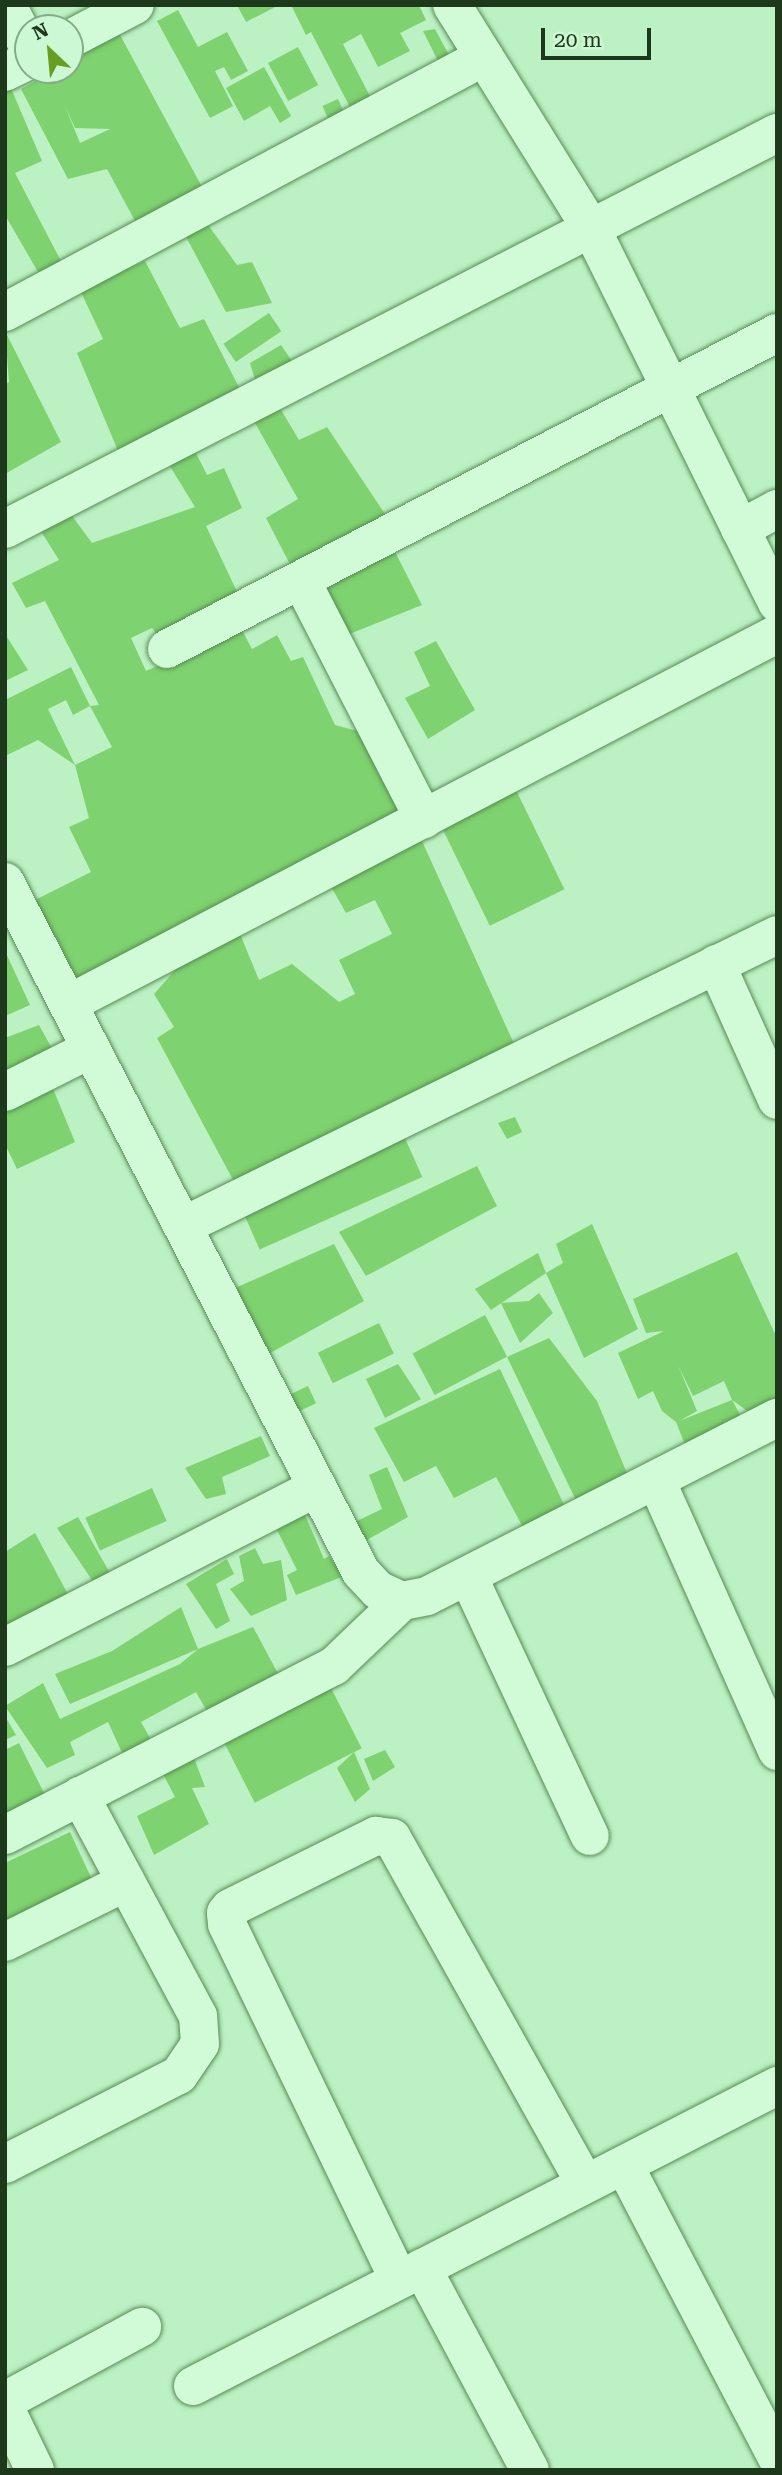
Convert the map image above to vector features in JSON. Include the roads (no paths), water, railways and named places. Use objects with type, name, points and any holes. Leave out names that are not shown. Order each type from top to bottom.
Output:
[{"type":"street","points":[[84,32],[135,5]]},
{"type":"street","points":[[452,5],[591,228],[669,390],[777,603]]},
{"type":"street","points":[[5,312],[484,57]]},
{"type":"street","points":[[5,529],[777,133]]},
{"type":"street","points":[[167,649],[777,333]]},
{"type":"street","points":[[740,529],[777,509]]},
{"type":"street","points":[[301,580],[424,819]]},
{"type":"street","points":[[68,1004],[777,634]]},
{"type":"street","points":[[8,893],[361,1572],[378,1590],[402,1601],[427,1597],[777,1418]]},
{"type":"street","points":[[183,1226],[777,935]]},
{"type":"street","points":[[716,964],[777,1100]]},
{"type":"street","points":[[5,1092],[91,1049]]},
{"type":"street","points":[[656,1480],[777,1751]]},
{"type":"street","points":[[5,1647],[317,1487]]},
{"type":"street","points":[[468,1576],[590,1836]]},
{"type":"street","points":[[5,1835],[334,1666],[376,1631],[402,1601]]},
{"type":"street","points":[[5,2164],[179,2075],[200,2044],[198,2016],[80,1796]]},
{"type":"street","points":[[530,2470],[411,2274],[227,1924],[226,1913],[230,1908],[376,1836],[393,1838],[585,2185]]},
{"type":"street","points":[[5,1942],[126,1882]]},
{"type":"street","points":[[193,2386],[777,2086]]},
{"type":"street","points":[[624,2165],[777,2458]]},
{"type":"street","points":[[5,2401],[142,2328]]},
{"type":"street","points":[[5,2408],[35,2470]]}]
